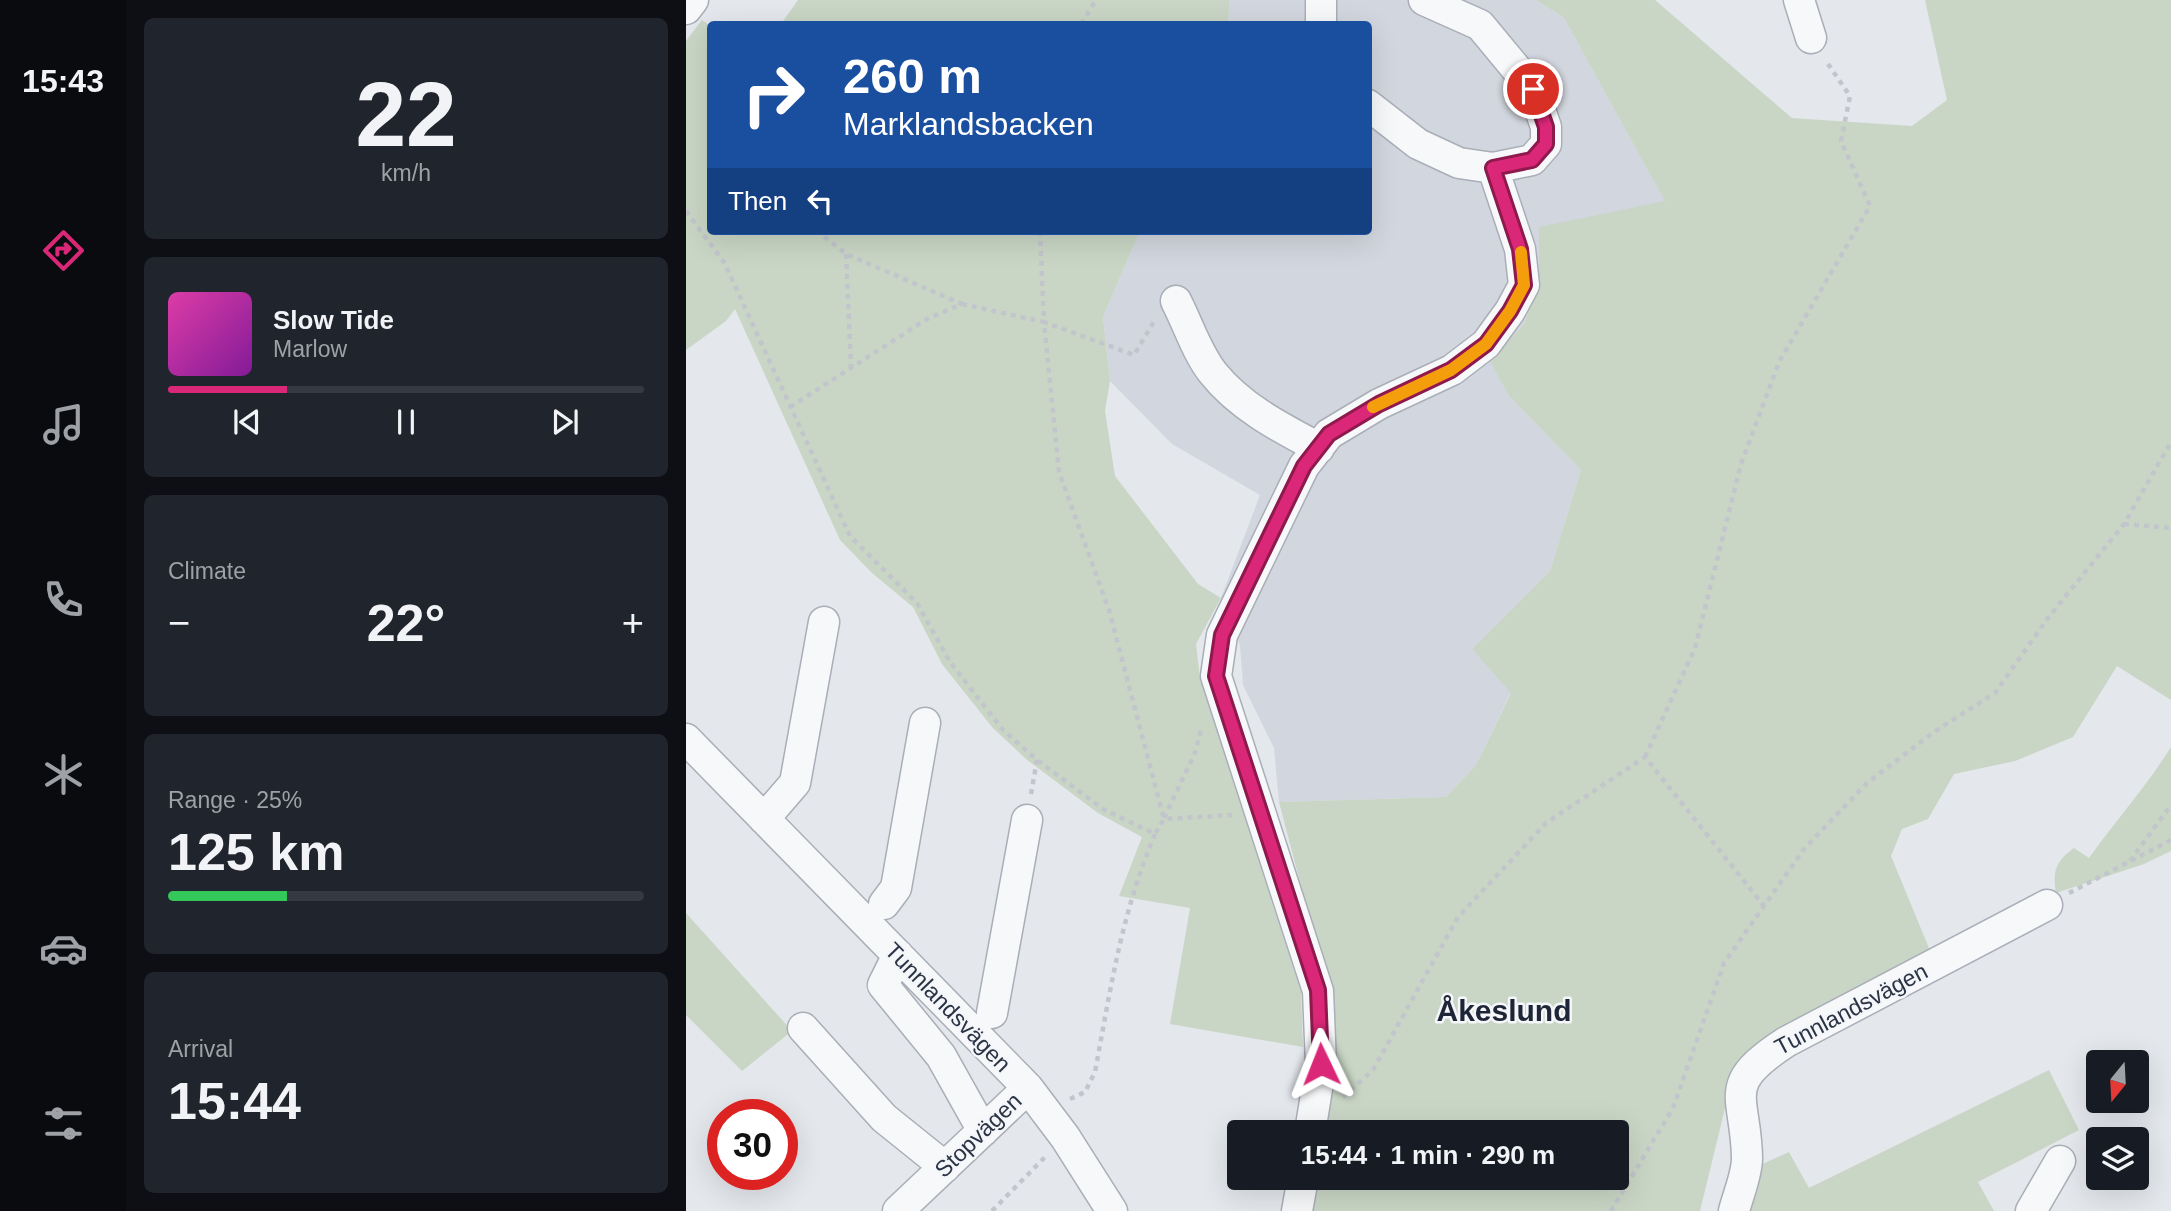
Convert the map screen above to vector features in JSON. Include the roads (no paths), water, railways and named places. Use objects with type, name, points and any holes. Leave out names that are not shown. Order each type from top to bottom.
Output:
[{"type":"street","points":[[686,9],[693,0]]},
{"type":"street","points":[[1321,0],[1321,21]]},
{"type":"street","points":[[1372,108],[1418,144],[1459,163],[1493,168],[1532,160],[1546,144],[1546,127],[1533,89],[1480,26],[1424,0]]},
{"type":"street","points":[[1799,0],[1811,38]]},
{"type":"street","points":[[1312,1120],[1321,1064],[1318,990],[1216,676],[1222,635],[1304,466],[1329,434],[1379,404],[1451,370],[1486,344],[1510,311],[1524,285],[1520,249],[1493,168]]},
{"type":"street","points":[[1176,301],[1212,371],[1229,391],[1274,424],[1318,448]]},
{"type":"street","points":[[765,819],[795,783],[824,622]]},
{"type":"street","points":[[884,904],[896,888],[925,723]]},
{"type":"street","name":"Tunnlandsvägen","points":[[686,739],[1028,1088],[1065,1137],[1112,1211]]},
{"type":"street","name":"Tunnlandsvägen","points":[[992,1013],[1027,820]]},
{"type":"street","name":"Tunnlandsvägen","points":[[1734,1211],[1747,1160],[1738,1094],[1757,1061],[1786,1042],[2048,905]]},
{"type":"street","points":[[898,955],[883,985],[941,1055],[983,1131]]},
{"type":"street","points":[[803,1028],[884,1118],[945,1167]]},
{"type":"street","name":"Stopvägen","points":[[898,1211],[1028,1088]]},
{"type":"street","points":[[2031,1211],[2060,1161]]},
{"type":"street","points":[[1297,1211],[1301,1190]]},
{"type":"district","name":"Åkeslund","points":[[1504,1011]]}]
